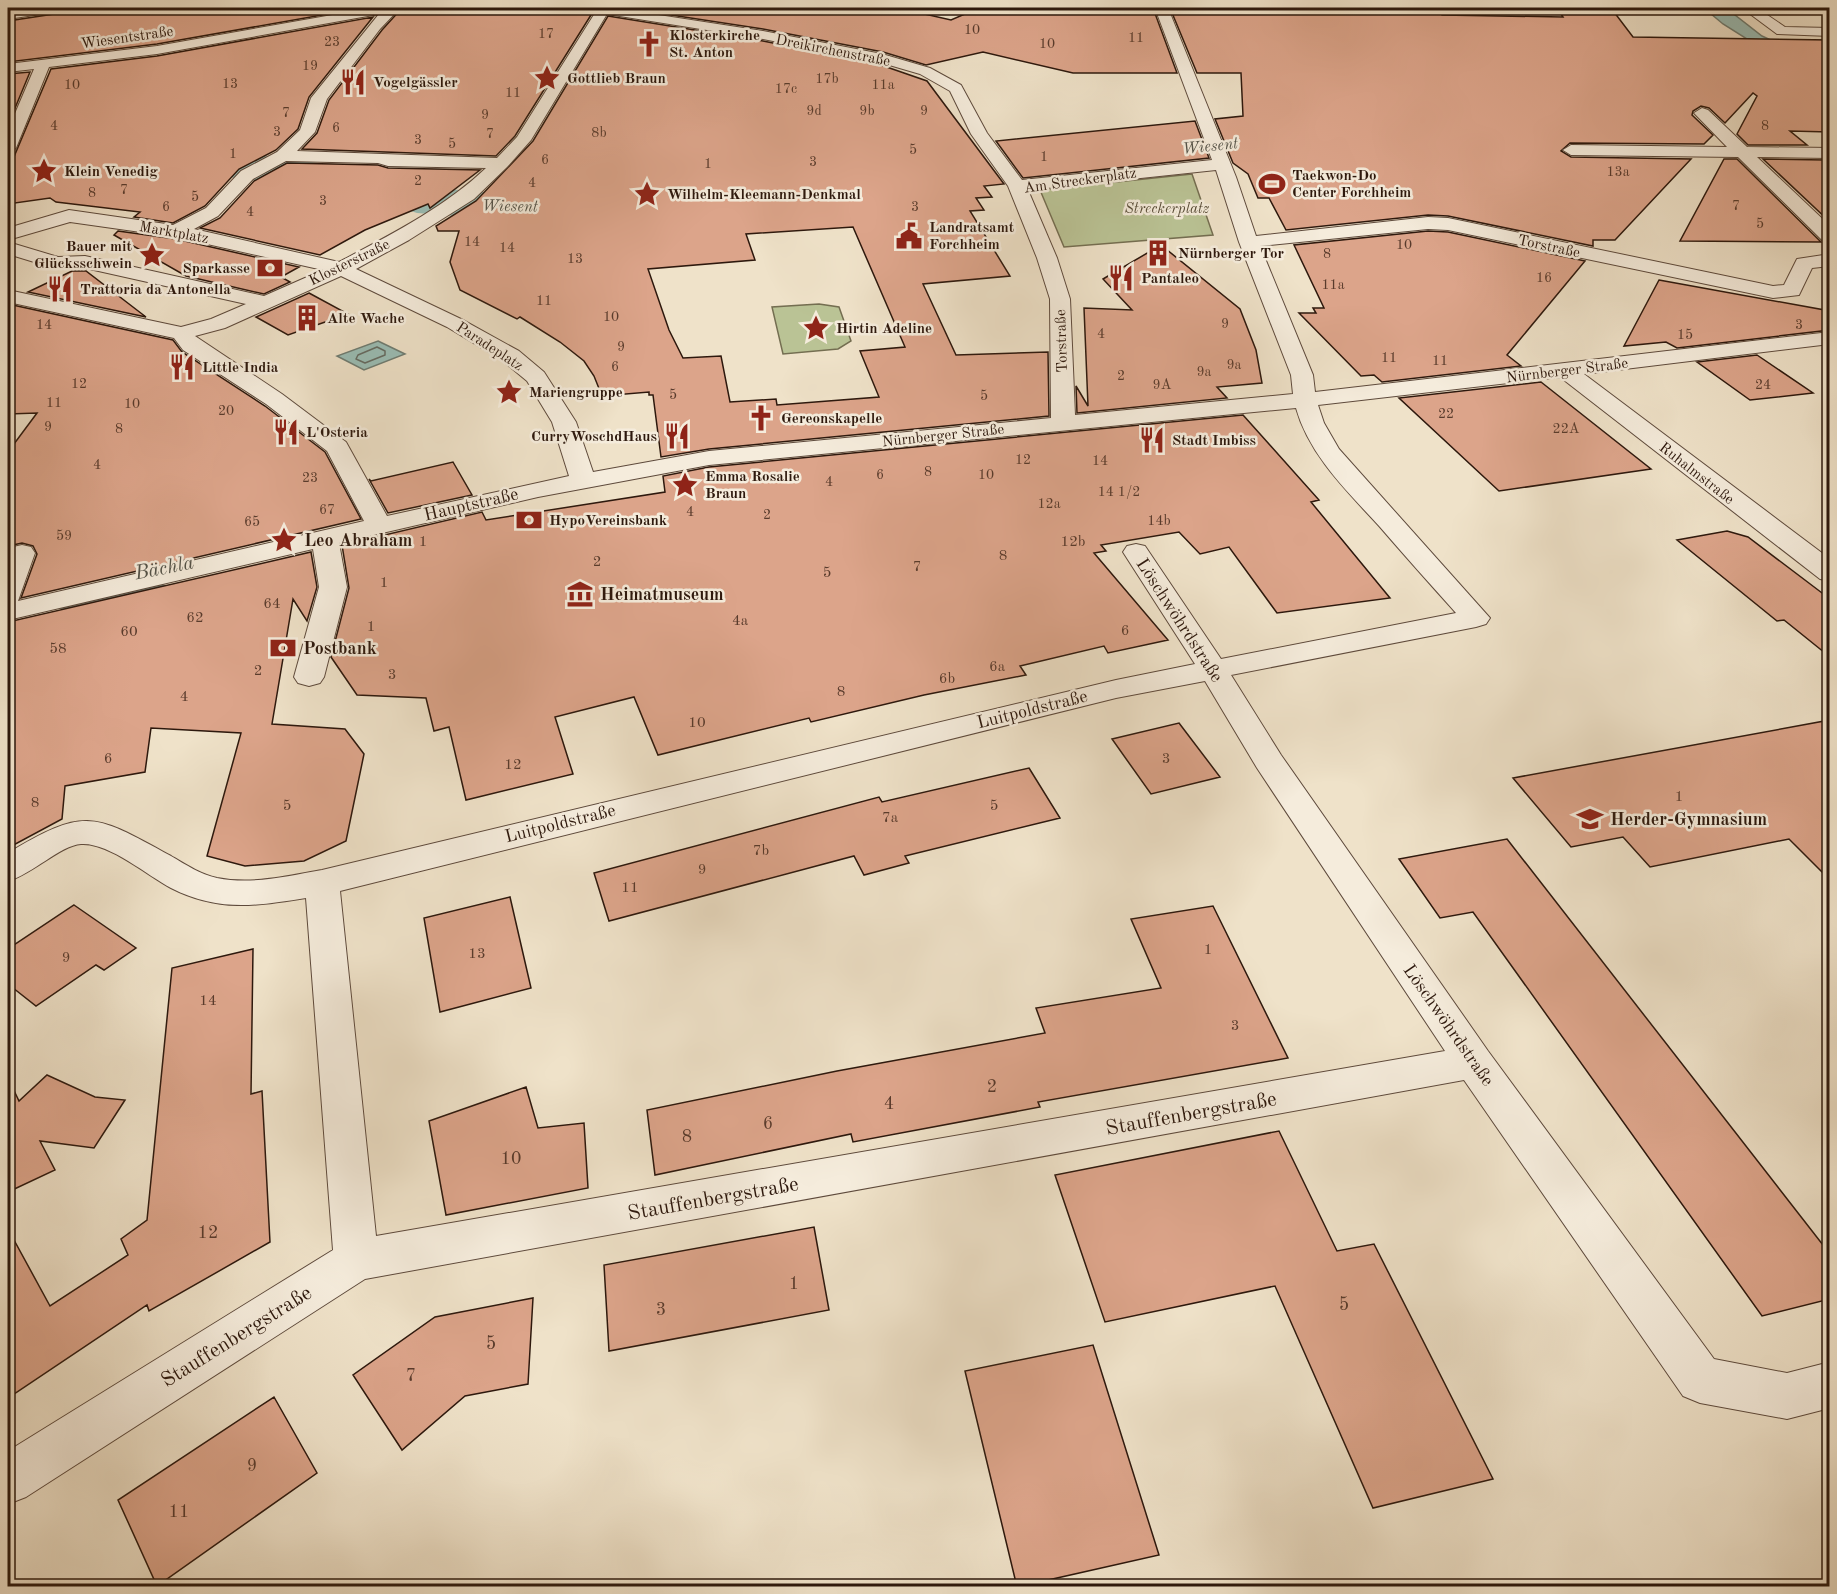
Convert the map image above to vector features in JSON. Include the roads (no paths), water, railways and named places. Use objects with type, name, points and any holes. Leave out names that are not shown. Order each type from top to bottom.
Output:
[{"type":"street","points":[[8,15],[54,8]]},
{"type":"street","points":[[177,231],[212,212],[248,175],[283,156],[307,132],[319,98],[392,8]]},
{"type":"street","name":"Wiesentstraße","points":[[8,68],[157,50],[392,8]]},
{"type":"street","name":"Dreikirchenstraße","points":[[599,8],[779,38],[882,58],[926,71],[956,88],[992,155],[1017,186]]},
{"type":"street","name":"Klosterstraße","points":[[181,333],[218,324],[341,269],[468,195],[523,140],[599,8]]},
{"type":"street","points":[[1162,8],[1249,243],[1302,375],[1305,400]]},
{"type":"street","points":[[1749,8],[1782,31],[1830,32]]},
{"type":"street","points":[[8,148],[43,65]]},
{"type":"street","points":[[1698,121],[1720,130],[1830,237]]},
{"type":"street","points":[[1659,137],[1674,152]]},
{"type":"street","name":"Am Streckerplatz","points":[[1047,262],[1017,186],[1216,150]]},
{"type":"street","points":[[1571,150],[1830,153]]},
{"type":"street","points":[[283,156],[501,163]]},
{"type":"street","name":"Marktplatz","points":[[8,234],[69,216],[177,231],[306,259],[341,269]]},
{"type":"street","name":"Torstraße","points":[[1249,243],[1428,223],[1448,224],[1773,292],[1792,291],[1803,263],[1830,260]]},
{"type":"street","points":[[8,249],[57,263],[85,262],[265,302]]},
{"type":"street","name":"Torstraße","points":[[1047,262],[1060,299],[1063,422]]},
{"type":"street","points":[[8,290],[57,263]]},
{"type":"street","name":"Paradeplatz","points":[[341,269],[454,323],[511,356],[536,377],[564,422],[583,480]]},
{"type":"street","points":[[8,296],[181,333],[191,345],[274,399],[338,447],[379,525]]},
{"type":"street","name":"Nürnberger Straße","points":[[583,480],[709,458],[1305,400],[1830,338]]},
{"type":"street","name":"Ruhalmstraße","points":[[1565,370],[1830,573]]},
{"type":"street","name":"Luitpoldstraße","points":[[8,869],[69,834],[81,832],[104,834],[185,880],[214,891],[249,894],[321,883],[1093,694],[1212,668],[1476,618],[1371,504],[1329,452],[1312,423],[1305,400]]},
{"type":"street","name":"Hauptstraße","points":[[8,612],[583,480]]},
{"type":"street","points":[[309,677],[333,587],[326,539]]},
{"type":"street","name":"Löschwöhrdstraße","points":[[1136,552],[1212,668],[1268,761],[1474,1062],[1700,1380],[1787,1396],[1830,1384]]},
{"type":"street","points":[[8,596],[22,553]]},
{"type":"street","points":[[321,883],[357,1260]]},
{"type":"street","name":"Stauffenbergstraße","points":[[8,1479],[357,1260],[1474,1062]]},
{"type":"water","points":[[1704,8],[1726,8],[1762,36],[1829,67],[1766,51],[1723,24]]},
{"type":"water","points":[[378,341],[405,354],[364,370],[337,356]]},
{"type":"waterway","name":"Wiesent","points":[[8,179],[103,166],[221,163],[371,183],[417,200],[508,207],[582,205]]},
{"type":"waterway","name":"Bächla","points":[[63,607],[162,587]]},
{"type":"place","name":"Klosterkirche St. Anton","points":[[649,44]]},
{"type":"place","name":"Gottlieb Braun","points":[[547,78]]},
{"type":"place","name":"Vogelgässler","points":[[353,82]]},
{"type":"place","name":"Klein Venedig","points":[[44,171]]},
{"type":"place","name":"Taekwon-Do Center Forchheim","points":[[1272,184]]},
{"type":"place","name":"Wilhelm-Kleemann-Denkmal","points":[[647,194]]},
{"type":"place","name":"Landratsamt Forchheim","points":[[909,236]]},
{"type":"place","name":"Nürnberger Tor","points":[[1158,253]]},
{"type":"place","name":"Bauer mit Glücksschwein","points":[[152,255]]},
{"type":"place","name":"Sparkasse","points":[[270,268]]},
{"type":"place","name":"Pantaleo","points":[[1121,278]]},
{"type":"place","name":"Trattoria da Antonella","points":[[60,289]]},
{"type":"place","name":"Alte Wache","points":[[307,318]]},
{"type":"place","name":"Hirtin Adeline","points":[[816,328]]},
{"type":"place","name":"Little India","points":[[182,367]]},
{"type":"place","name":"Mariengruppe","points":[[509,392]]},
{"type":"place","name":"Gereonskapelle","points":[[761,418]]},
{"type":"place","name":"L'Osteria","points":[[286,432]]},
{"type":"place","name":"CurryWoschdHaus","points":[[677,436]]},
{"type":"place","name":"Stadt Imbiss","points":[[1152,440]]},
{"type":"place","name":"Emma Rosalie Braun","points":[[685,485]]},
{"type":"place","name":"HypoVereinsbank","points":[[529,520]]},
{"type":"place","name":"Leo Abraham","points":[[284,540]]},
{"type":"place","name":"Heimatmuseum","points":[[580,594]]},
{"type":"place","name":"Postbank","points":[[283,648]]},
{"type":"place","name":"Herder-Gymnasium","points":[[1590,819]]},
{"type":"park label","name":"Streckerplatz","points":[[1167,208]]}]
